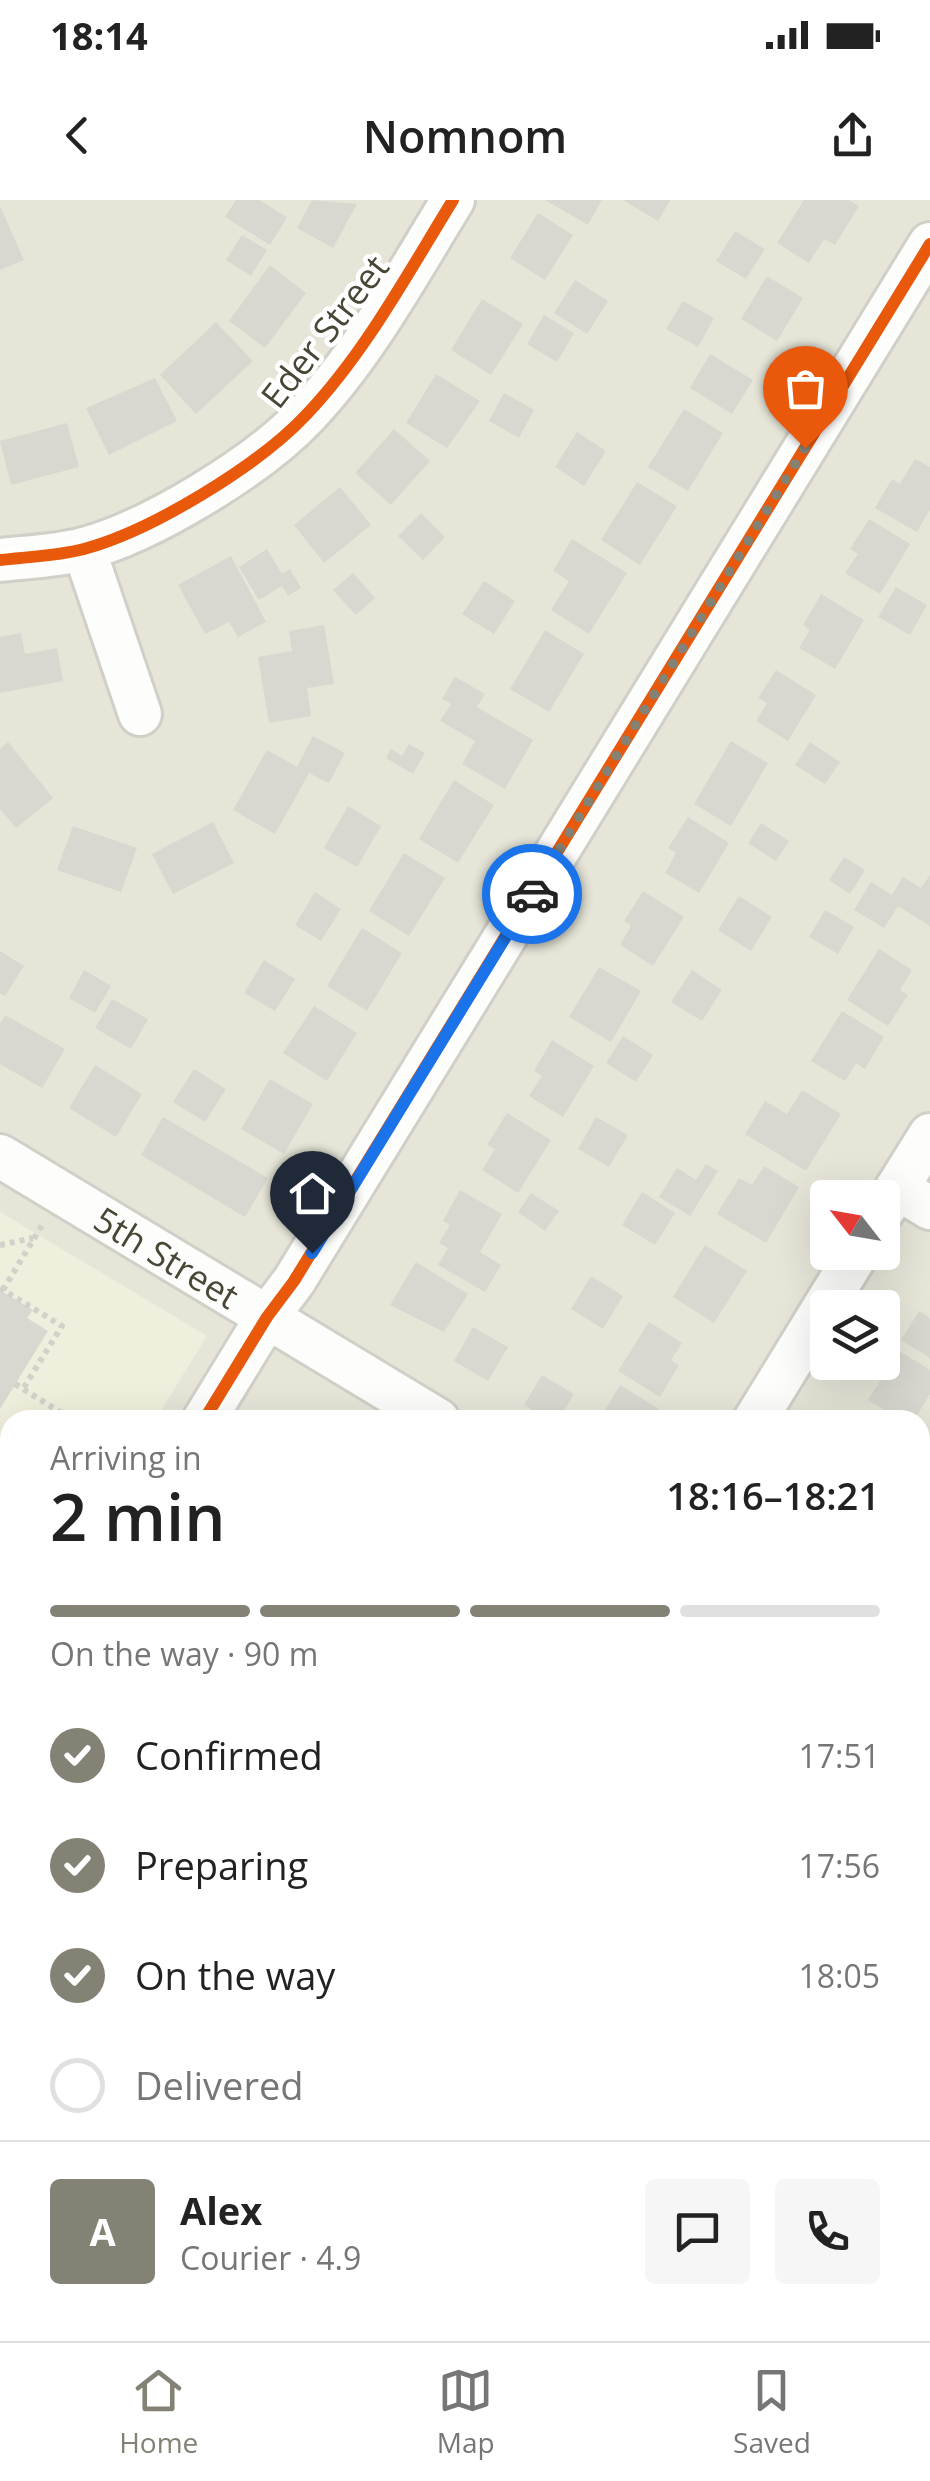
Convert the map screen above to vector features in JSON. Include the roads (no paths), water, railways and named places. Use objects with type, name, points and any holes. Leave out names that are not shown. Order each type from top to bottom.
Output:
[{"type":"street","name":"Eder Street","points":[[0,560],[84,549],[166,515],[239,468],[305,416],[382,316],[452,200]]},
{"type":"street","points":[[210,1410],[267,1316],[294,1282],[930,244]]},
{"type":"street","points":[[84,549],[140,714]]},
{"type":"street","points":[[903,1203],[930,1135]]},
{"type":"street","name":"5th Street","points":[[0,1156],[422,1410]]},
{"type":"street","points":[[760,1410],[847,1270]]}]
